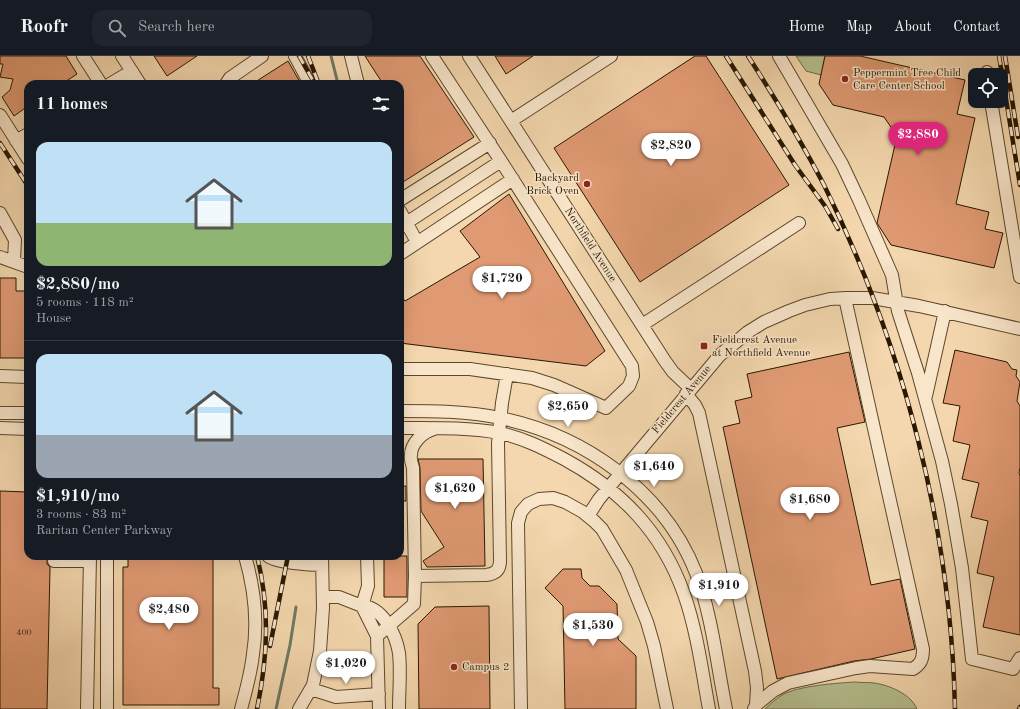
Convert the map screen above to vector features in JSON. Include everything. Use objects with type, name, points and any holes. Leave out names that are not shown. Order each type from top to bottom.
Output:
[{"type":"street","points":[[84,56],[99,80]]},
{"type":"street","points":[[122,56],[138,80]]},
{"type":"street","points":[[229,80],[262,56]]},
{"type":"street","points":[[295,56],[308,80]]},
{"type":"street","points":[[352,56],[357,80]]},
{"type":"street","points":[[404,369],[470,369],[532,378],[554,385],[606,408],[630,386],[633,376],[632,366],[502,161],[432,56]]},
{"type":"street","name":"Northfield Avenue","points":[[469,56],[642,325],[673,372],[688,391],[699,413],[755,671],[757,688],[755,707]]},
{"type":"street","points":[[511,121],[611,56]]},
{"type":"street","points":[[779,56],[831,144],[859,200],[892,275],[899,317],[916,366],[945,476],[958,536],[972,659],[1013,669],[1020,658]]},
{"type":"street","points":[[117,80],[132,71]]},
{"type":"street","points":[[992,108],[1020,277]]},
{"type":"street","points":[[0,115],[24,154]]},
{"type":"street","points":[[16,141],[24,136]]},
{"type":"street","points":[[404,197],[490,143]]},
{"type":"street","points":[[404,224],[502,161]]},
{"type":"street","points":[[404,251],[513,179]]},
{"type":"street","points":[[0,214],[15,240],[14,261]]},
{"type":"street","points":[[642,325],[799,223]]},
{"type":"street","points":[[404,226],[417,242]]},
{"type":"street","points":[[0,257],[24,265]]},
{"type":"street","points":[[755,707],[773,691],[788,683],[870,666],[913,670],[919,666],[922,658],[923,649],[845,298]]},
{"type":"street","name":"Fieldcrest Avenue","points":[[588,516],[620,473],[720,355],[740,337],[780,314],[797,307],[822,301],[845,298],[872,298],[896,301],[945,311],[1020,329]]},
{"type":"street","points":[[925,400],[945,311]]},
{"type":"street","points":[[415,576],[486,575],[492,574],[499,567],[499,433],[507,374]]},
{"type":"street","points":[[0,376],[24,377]]},
{"type":"street","points":[[404,411],[453,412],[500,418],[528,425],[553,434],[589,452],[620,473],[637,487],[661,514],[678,538],[693,567],[706,607],[726,709]]},
{"type":"street","points":[[0,413],[24,413]]},
{"type":"street","points":[[0,428],[24,429]]},
{"type":"street","points":[[404,428],[439,428],[499,433],[531,442],[578,467],[609,487],[625,502],[648,528],[674,569],[692,619],[709,709]]},
{"type":"street","points":[[377,636],[414,604],[415,576],[413,468],[411,454],[415,444],[421,436],[428,431],[439,428]]},
{"type":"street","points":[[521,709],[518,527],[523,508],[535,500],[548,498],[565,502],[588,516],[599,526],[612,544],[640,601],[653,639],[667,709]]},
{"type":"street","points":[[87,709],[90,560]]},
{"type":"street","points":[[107,560],[107,709]]},
{"type":"street","points":[[242,709],[254,646],[254,604],[251,579],[246,560]]},
{"type":"street","points":[[276,560],[311,565],[322,560],[323,597],[320,651],[312,689],[299,709]]},
{"type":"street","points":[[367,560],[368,586],[362,606],[377,636],[379,709]]},
{"type":"street","points":[[323,597],[339,598],[362,606],[368,606],[384,618],[394,636],[399,653],[399,709]]},
{"type":"street","points":[[312,689],[336,697],[379,694]]},
{"type":"green space","points":[[796,56],[825,56],[821,75],[806,71]]},
{"type":"green space","points":[[855,682],[874,683],[893,688],[910,699],[917,709],[765,709],[782,695],[797,689]]},
{"type":"building","points":[[0,56],[66,56],[77,74],[68,80],[24,80],[24,109],[14,116],[2,97],[10,90],[13,79],[0,77],[3,64],[0,64]]},
{"type":"building","points":[[154,56],[197,56],[167,76]]},
{"type":"building","points":[[365,56],[420,56],[474,137],[404,181],[404,80],[380,80]]},
{"type":"building","points":[[495,56],[533,56],[506,74]]},
{"type":"building","points":[[695,56],[706,56],[789,185],[640,282],[554,148]]},
{"type":"building","points":[[825,56],[860,56],[965,80],[957,114],[975,118],[956,204],[989,212],[985,229],[1003,233],[994,268],[891,245],[877,223],[897,136],[884,117],[833,105],[819,84]]},
{"type":"building","points":[[288,61],[299,80],[258,80]]},
{"type":"building","points":[[509,194],[605,351],[586,366],[404,343],[404,300],[405,301],[480,257],[460,231]]},
{"type":"building","points":[[0,278],[16,278],[16,291],[24,291],[24,358],[0,358]]},
{"type":"building","points":[[955,350],[1007,362],[1012,369],[1017,370],[1016,376],[1020,382],[1017,401],[1020,406],[1020,635],[983,627],[994,577],[977,573],[988,521],[971,517],[979,483],[962,479],[970,445],[953,441],[960,406],[943,403]]},
{"type":"building","points":[[849,352],[865,422],[837,428],[871,585],[900,579],[915,649],[871,659],[854,661],[777,679],[723,427],[740,423],[735,401],[752,397],[747,374]]},
{"type":"building","points":[[418,459],[483,459],[485,566],[427,567],[423,561],[444,547],[421,511],[420,468]]},
{"type":"building","points":[[404,486],[406,486],[406,501],[404,501]]},
{"type":"building","points":[[0,491],[24,492],[24,560],[47,560],[47,564],[50,567],[47,709],[0,709]]},
{"type":"building","points":[[404,556],[407,556],[407,597],[384,597],[384,560],[404,560]]},
{"type":"building","points":[[128,560],[213,560],[213,688],[219,688],[219,705],[123,705],[123,567],[128,567]]},
{"type":"building","points":[[563,569],[581,569],[582,578],[590,586],[599,586],[617,604],[618,639],[636,656],[636,709],[565,709],[563,606],[545,588]]},
{"type":"building","name":"Campus 2","points":[[489,606],[490,709],[419,709],[418,624],[435,607]]},
{"type":"waterway","points":[[331,56],[337,80]]},
{"type":"waterway","points":[[276,709],[290,645],[296,607]]},
{"type":"railway","points":[[299,56],[313,80]]},
{"type":"railway","points":[[308,56],[317,80]]},
{"type":"railway","points":[[726,56],[795,165],[825,206],[838,229]]},
{"type":"railway","points":[[748,56],[788,120],[824,185],[878,310],[900,374],[918,440],[933,506],[944,574],[952,641],[955,709]]},
{"type":"railway","points":[[999,56],[1020,185]]},
{"type":"railway","points":[[1005,56],[1018,137]]},
{"type":"railway","points":[[0,143],[24,180]]},
{"type":"railway","points":[[257,709],[261,689],[266,632],[264,594],[258,560]]},
{"type":"railway","points":[[270,646],[287,560]]},
{"type":"place","name":"Peppermint Tree Child Care Center School","points":[[845,79]]},
{"type":"place","name":"Backyard Brick Oven","points":[[587,184]]},
{"type":"place","name":"Fieldcrest Avenue at Northfield Avenue","points":[[704,346]]},
{"type":"place","name":"Campus 2","points":[[454,667]]}]
